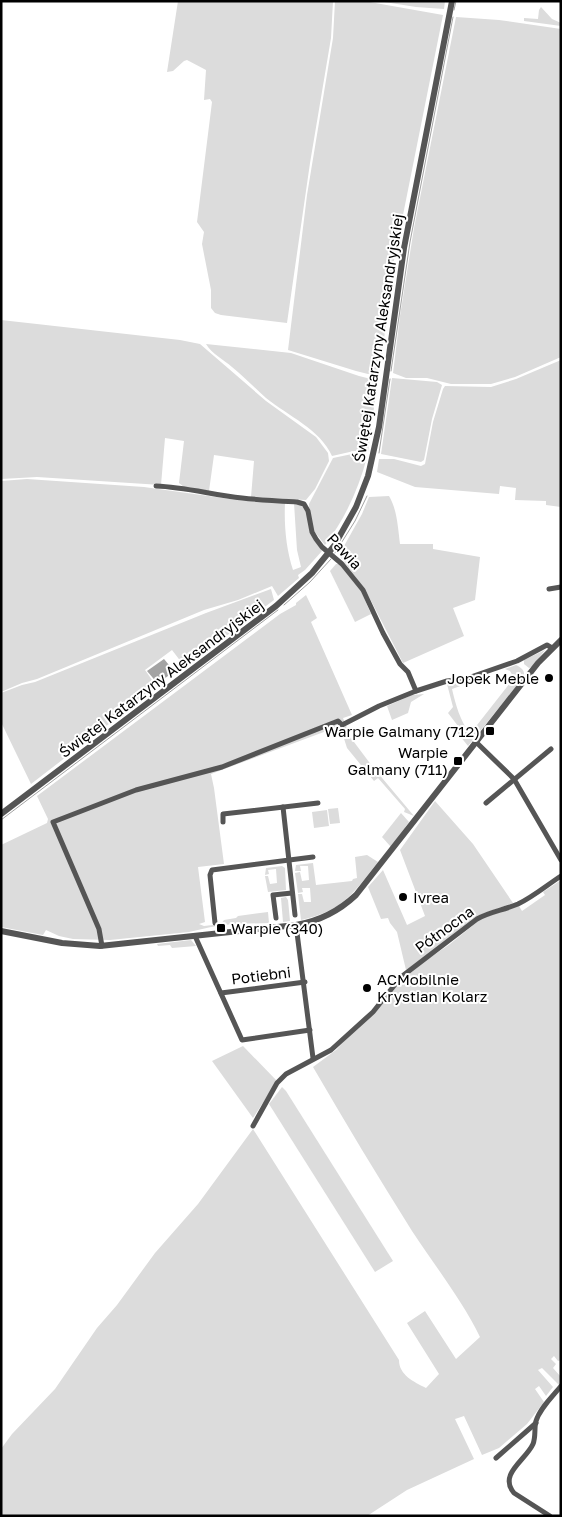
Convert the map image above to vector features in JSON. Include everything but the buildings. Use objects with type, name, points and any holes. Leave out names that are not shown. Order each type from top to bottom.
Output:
[{"type":"street","name":"Świętej Katarzyny Aleksandryjskiej","points":[[1,814],[276,606],[307,578],[329,553],[356,508],[366,483],[373,456],[404,248],[452,1]]},
{"type":"street","name":"Pawia","points":[[156,486],[177,487],[243,499],[301,502],[307,507],[312,532],[322,547],[342,564],[363,590],[383,633],[400,664],[408,672],[416,691]]},
{"type":"street","points":[[549,589],[561,587]]},
{"type":"street","points":[[1,933],[70,944],[102,946],[296,925],[312,922],[330,914],[356,895],[476,742],[552,648],[561,640]]},
{"type":"street","points":[[102,946],[99,929],[53,822],[136,790],[222,766],[340,723],[416,691],[447,681],[465,679],[517,661],[547,645],[552,648]]},
{"type":"street","points":[[476,742],[514,779],[561,860]]},
{"type":"street","points":[[486,803],[551,749]]},
{"type":"street","points":[[223,822],[222,814],[318,803]]},
{"type":"street","points":[[283,807],[295,915]]},
{"type":"street","points":[[215,923],[210,875],[212,870],[313,857]]},
{"type":"street","name":"Północna","points":[[253,1126],[277,1083],[291,1070],[326,1053],[335,1046],[373,1012],[401,977],[477,919],[520,903],[561,876]]},
{"type":"street","points":[[276,918],[273,895],[292,893]]},
{"type":"street","points":[[296,925],[305,982],[313,1058]]},
{"type":"street","points":[[195,936],[242,1040],[310,1030]]},
{"type":"street","name":"Potiebni","points":[[221,993],[305,982]]},
{"type":"street","points":[[550,1516],[514,1493],[509,1483],[512,1470],[532,1446],[536,1422],[540,1412],[561,1386]]},
{"type":"street","points":[[496,1458],[536,1422]]},
{"type":"shaded area","points":[[178,1],[333,1],[331,38],[310,163],[287,323],[221,315],[215,313],[211,308],[211,290],[202,244],[204,232],[197,222],[212,102],[210,99],[204,100],[206,70],[187,60],[173,71],[167,72]]},
{"type":"shaded area","points":[[335,1],[364,1],[443,15],[394,260],[380,371],[368,374],[288,350],[307,195],[333,38]]},
{"type":"shaded area","points":[[378,1],[445,1],[444,9]]},
{"type":"shaded area","points":[[541,7],[552,19],[561,23],[561,26],[524,21],[524,18],[538,19]]},
{"type":"shaded area","points":[[456,17],[499,20],[561,29],[561,357],[515,377],[491,384],[451,384],[427,378],[406,378],[393,373],[414,228]]},
{"type":"shaded area","points":[[1,320],[180,340],[200,344],[266,401],[316,437],[328,453],[329,461],[315,489],[306,500],[251,497],[254,461],[214,455],[209,491],[184,487],[179,483],[184,441],[165,438],[161,485],[37,477],[1,479]]},
{"type":"shaded area","points":[[206,344],[291,353],[359,376],[378,378],[368,452],[354,451],[332,456],[320,438],[266,398]]},
{"type":"shaded area","points":[[561,360],[561,507],[546,505],[546,501],[515,500],[516,488],[500,486],[499,494],[415,487],[377,472],[379,459],[394,459],[421,466],[425,464],[433,422],[445,386],[491,387],[516,379]]},
{"type":"shaded area","points":[[392,378],[437,382],[442,385],[432,419],[424,460],[421,462],[381,454]]},
{"type":"shaded area","points":[[357,453],[367,457],[360,480],[345,514],[325,545],[314,531],[310,521],[309,504],[333,458]]},
{"type":"shaded area","points":[[27,479],[144,487],[237,500],[285,503],[286,537],[293,570],[301,567],[297,550],[294,503],[305,506],[312,534],[322,551],[298,575],[299,578],[278,596],[272,586],[238,600],[204,610],[1,692],[1,481]]},
{"type":"shaded area","points":[[389,496],[398,525],[400,544],[433,544],[433,549],[480,557],[475,600],[453,608],[464,636],[403,663],[366,591],[339,555],[362,514],[369,497]]},
{"type":"shaded area","points":[[336,564],[339,564],[361,591],[371,614],[355,622],[330,571]]},
{"type":"shaded area","points":[[271,589],[274,600],[185,667],[172,650],[145,670],[157,687],[31,784],[1,722],[1,693],[35,682],[206,613]]},
{"type":"shaded area","points":[[306,595],[317,618],[311,622],[352,715],[343,718],[351,738],[414,816],[404,812],[405,809],[378,778],[374,781],[347,748],[340,726],[211,774],[224,864],[198,867],[205,922],[199,924],[204,926],[221,924],[224,920],[238,916],[268,912],[269,923],[232,924],[189,932],[110,940],[73,939],[59,936],[46,930],[43,935],[1,927],[1,845],[47,823],[48,819],[37,796],[280,614],[296,605]]},
{"type":"shaded area","points":[[545,650],[532,667],[529,668],[524,664],[524,660]]},
{"type":"shaded area","points":[[164,659],[174,671],[158,684],[147,671]]},
{"type":"shaded area","points":[[516,665],[523,670],[523,678],[468,746],[456,731],[458,726],[448,713],[453,707],[447,684],[465,681],[466,684],[452,689],[459,713],[470,734],[514,678],[510,671],[505,669]]},
{"type":"shaded area","points":[[424,694],[411,702],[408,713],[392,720],[387,706],[412,695]]},
{"type":"shaded area","points":[[435,801],[473,844],[513,903],[477,916],[451,938],[406,970],[397,932],[388,918],[381,919],[368,887],[383,870],[407,925],[425,916],[400,850]]},
{"type":"shaded area","points":[[338,808],[340,823],[330,824],[328,809]]},
{"type":"shaded area","points":[[327,810],[329,826],[314,828],[312,812]]},
{"type":"shaded area","points":[[401,813],[409,822],[391,847],[382,837]]},
{"type":"shaded area","points":[[367,855],[378,862],[346,900],[327,912],[301,920],[298,894],[302,894],[304,902],[311,902],[310,888],[302,888],[303,892],[298,893],[295,873],[300,872],[302,881],[309,880],[308,866],[300,866],[301,871],[295,871],[296,865],[313,863],[316,885],[352,881],[357,878],[355,857]]},
{"type":"shaded area","points":[[282,866],[285,868],[286,890],[268,892],[265,876],[268,876],[270,884],[277,883],[276,869],[268,870],[269,874],[265,875],[266,868]]},
{"type":"shaded area","points":[[561,880],[561,1360],[558,1361],[554,1356],[551,1359],[556,1364],[553,1368],[561,1377],[561,1383],[559,1385],[542,1368],[538,1370],[553,1387],[546,1396],[539,1386],[535,1389],[544,1402],[527,1424],[499,1448],[482,1455],[464,1416],[455,1419],[474,1459],[407,1490],[367,1516],[1,1516],[1,1449],[12,1434],[55,1389],[97,1328],[117,1305],[155,1253],[198,1204],[253,1129],[399,1360],[404,1374],[426,1388],[439,1374],[407,1323],[425,1311],[456,1359],[480,1337],[457,1296],[412,1231],[313,1067],[336,1050],[412,970],[450,944],[482,918],[519,906],[522,911],[545,895],[543,892]]},
{"type":"shaded area","points":[[286,897],[290,921],[283,922],[281,898]]},
{"type":"shaded area","points":[[191,940],[196,946],[172,948],[170,945],[158,946],[157,944]]},
{"type":"shaded area","points":[[243,1046],[277,1081],[253,1118],[212,1061]]},
{"type":"shaded area","points":[[282,1087],[393,1261],[375,1272],[269,1104]]},
{"type":"waterway","points":[[454,10],[456,1]]},
{"type":"waterway","points":[[391,371],[410,242],[453,17]]},
{"type":"waterway","points":[[379,453],[390,379]]},
{"type":"waterway","points":[[335,553],[355,521],[367,496]]},
{"type":"waterway","points":[[284,605],[310,582],[331,559]]},
{"type":"waterway","points":[[1,820],[278,610]]},
{"type":"place","name":"Jopek Meble","points":[[549,678]]},
{"type":"place","name":"Warpie Galmany (712)","points":[[490,731]]},
{"type":"place","name":"Warpie Galmany (711)","points":[[458,761]]},
{"type":"place","name":"Ivrea","points":[[403,897]]},
{"type":"place","name":"Warpie (340)","points":[[221,928]]},
{"type":"place","name":"ACMobilnie Krystian Kolarz","points":[[367,988]]}]
